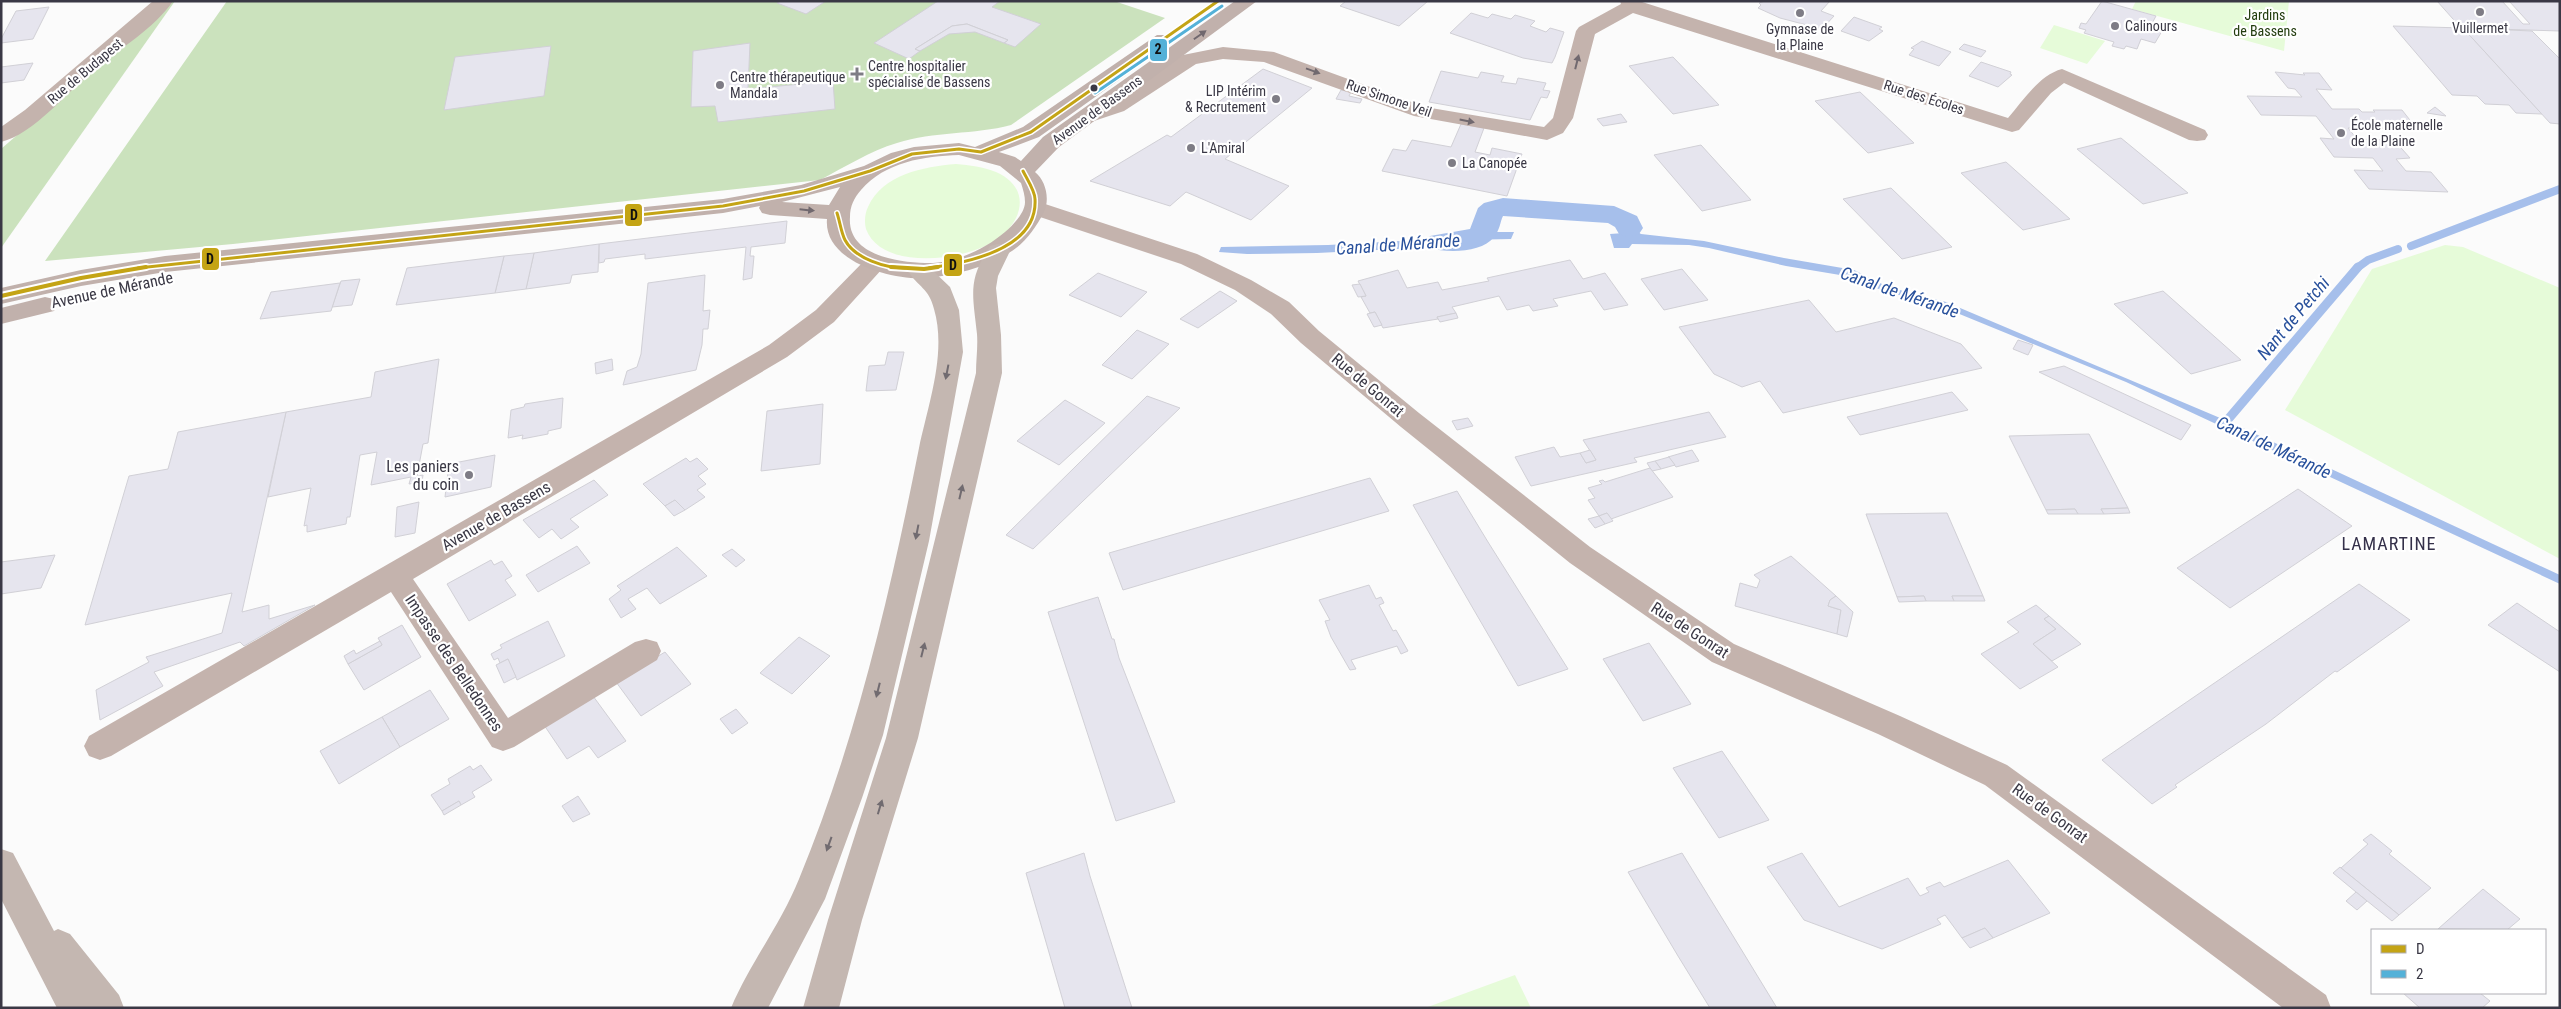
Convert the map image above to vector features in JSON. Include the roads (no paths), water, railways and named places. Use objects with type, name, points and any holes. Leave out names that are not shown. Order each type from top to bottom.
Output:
[{"type":"highway","points":[[821,1008],[845,920],[902,738],[989,373],[989,335],[984,304],[985,282],[998,251]]},
{"type":"highway","points":[[749,1008],[813,888],[846,798],[867,735],[915,541],[951,352],[947,310],[938,287],[920,271]]},
{"type":"highway","points":[[1,864],[18,893],[76,1008]]},
{"type":"highway","points":[[18,893],[106,1008]]},
{"type":"highway","points":[[804,1008],[845,920]]},
{"type":"main road","name":"Avenue de Bassens","points":[[981,152],[1031,132],[1091,88],[1218,1]]},
{"type":"main road","name":"Avenue de Bassens","points":[[1023,170],[1051,142],[1248,1]]},
{"type":"main road","points":[[959,149],[981,152],[1004,159],[1023,170],[1033,185],[1033,216],[1017,238],[998,251],[976,262],[920,271],[904,270],[875,263],[857,254],[844,242],[838,228],[837,213],[848,191],[870,171],[912,154],[959,149]]},
{"type":"main road","name":"Avenue de Mérande","points":[[1,296],[81,278],[166,264],[311,250],[593,218],[723,206],[804,191],[870,171]]},
{"type":"main road","name":"Avenue de Mérande","points":[[723,206],[837,213]]},
{"type":"main road","name":"Avenue de Mérande","points":[[1,316],[80,296],[311,250]]},
{"type":"street","name":"Rue de Budapest","points":[[1,136],[38,110],[79,72],[144,23],[164,1]]},
{"type":"street","name":"Rue Simone Veil","points":[[1085,118],[1117,107],[1190,59],[1208,54],[1246,52],[1267,56],[1421,112],[1548,134],[1556,129],[1563,118],[1586,30],[1630,4]]},
{"type":"street","name":"Rue des Écoles","points":[[1630,4],[2012,126],[2044,89],[2062,74],[2197,135]]},
{"type":"street","name":"Rue de Gonrat","points":[[1033,216],[1053,226],[1088,225],[1189,259],[1243,285],[1280,308],[1310,337],[1410,420],[1580,555],[1722,653],[1890,725],[1996,775],[2312,1008]]},
{"type":"street","name":"Avenue de Bassens","points":[[100,746],[778,351],[824,316],[875,263]]},
{"type":"street","name":"Impasse des Belledonnes","points":[[395,575],[503,737],[646,651]]},
{"type":"water","name":"Canal de Mérande","points":[[1592,211],[1624,215],[1636,231],[1641,234],[1704,241],[1784,258],[1854,270],[1888,287],[1946,302],[2232,423],[2560,575],[2560,584],[2126,382],[1935,304],[1883,291],[1852,277],[1786,266],[1709,248],[1689,245],[1632,244],[1629,248],[1614,248],[1610,234],[1624,233],[1619,219],[1615,217],[1585,215],[1585,213]]},
{"type":"water","points":[[1478,232],[1514,232],[1511,239],[1464,240],[1418,248],[1317,253],[1247,254],[1219,252],[1221,247],[1328,245],[1419,240]]},
{"type":"waterway","name":"Nant de Petchi","points":[[2411,246],[2560,189]]},
{"type":"waterway","name":"Canal de Mérande","points":[[1440,242],[1466,240],[1480,236],[1485,231],[1488,214],[1494,209],[1503,207],[1614,215],[1627,222],[1629,228]]},
{"type":"waterway","name":"Nant de Petchi","points":[[2357,268],[2368,260],[2398,249]]},
{"type":"waterway","name":"Nant de Petchi","points":[[2224,424],[2357,268]]},
{"type":"place","name":"Vuillermet","points":[[2480,12]]},
{"type":"place","name":"Gymnase de la Plaine","points":[[1800,13]]},
{"type":"place","name":"Calinours","points":[[2115,26]]},
{"type":"place","name":"Centre hospitalier spécialisé de Bassens","points":[[857,74]]},
{"type":"place","name":"Centre thérapeutique Mandala","points":[[720,85]]},
{"type":"place","name":"LIP Intérim & Recrutement","points":[[1276,99]]},
{"type":"place","name":"École maternelle de la Plaine","points":[[2341,133]]},
{"type":"place","name":"L'Amiral","points":[[1191,148]]},
{"type":"place","name":"La Canopée","points":[[1452,163]]},
{"type":"place","name":"Les paniers du coin","points":[[469,475]]},
{"type":"district","name":"LAMARTINE","points":[[2389,543]]},
{"type":"park label","name":"Jardins de Bassens","points":[[2265,24]]}]
